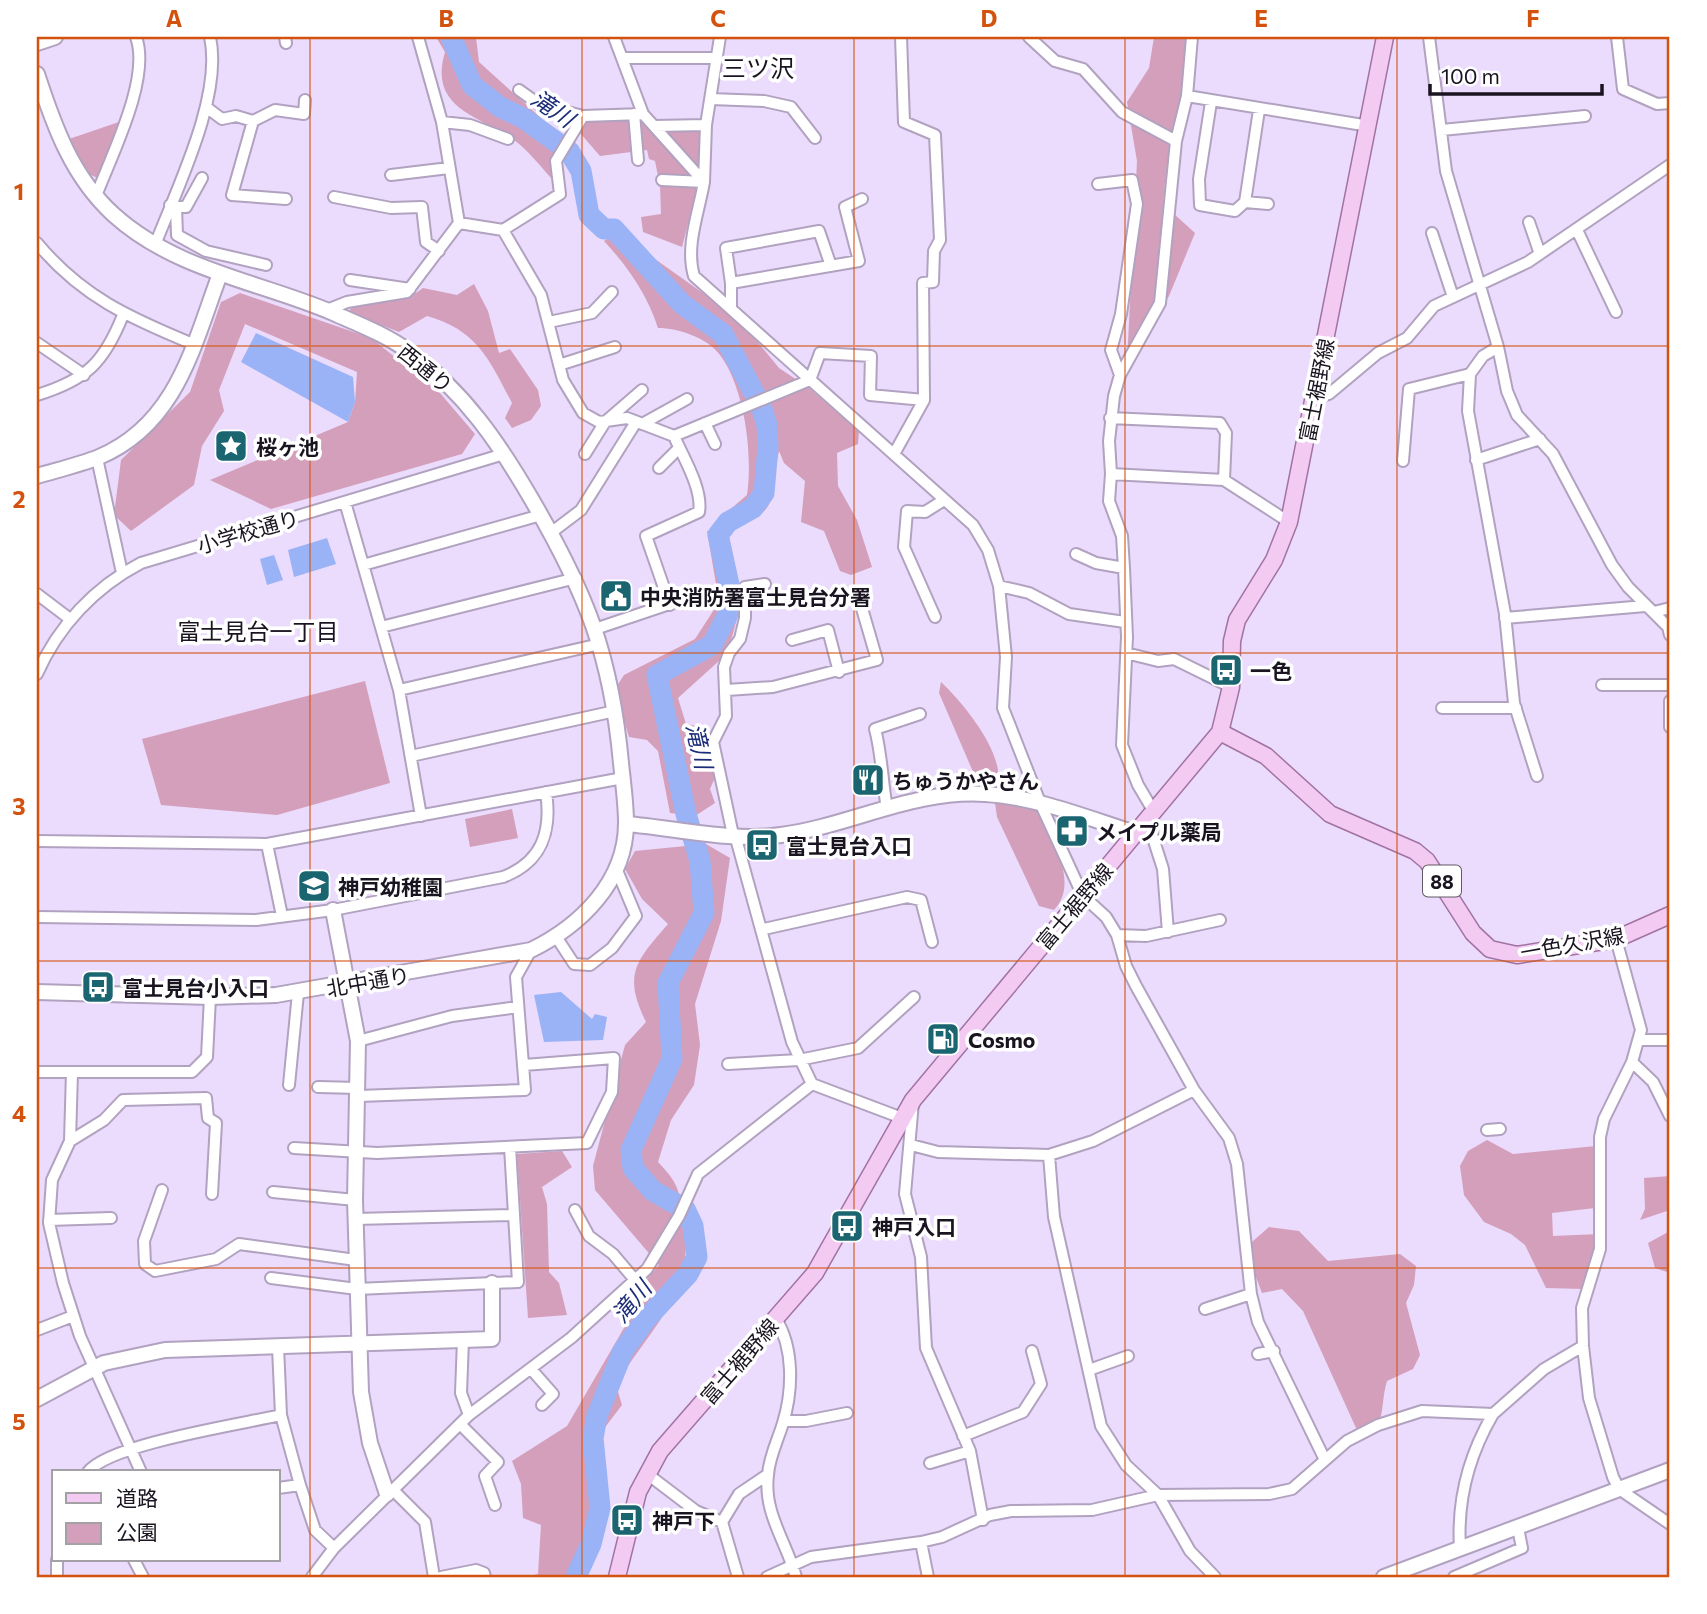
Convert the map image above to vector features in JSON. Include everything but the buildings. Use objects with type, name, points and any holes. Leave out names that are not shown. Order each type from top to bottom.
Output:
[{"type":"main road","name":"富士裾野線","points":[[617,1577],[638,1492],[660,1451],[776,1319],[826,1257],[868,1174],[913,1100],[1220,732],[1231,687],[1232,641],[1237,620],[1274,560],[1289,522],[1385,37]]},
{"type":"main road","name":"一色久沢線","points":[[1220,732],[1266,756],[1330,814],[1415,851],[1427,861],[1473,933],[1490,948],[1517,955],[1616,939],[1670,915]]},
{"type":"street","points":[[37,43],[55,37]]},
{"type":"street","points":[[96,196],[140,78],[141,56],[136,37]]},
{"type":"street","points":[[155,245],[173,206],[206,107],[215,66],[210,37]]},
{"type":"street","points":[[327,310],[347,302],[407,292],[459,223],[442,122],[418,37]]},
{"type":"street","points":[[614,37],[639,114],[638,160]]},
{"type":"street","points":[[720,37],[706,125],[705,182],[690,262],[694,276],[973,525],[988,550],[999,586],[1006,657],[1003,708],[1041,805],[1083,896],[1106,917],[1117,935],[1126,966],[1194,1090],[1228,1138],[1237,1164],[1251,1294],[1258,1322],[1325,1460]]},
{"type":"street","points":[[894,454],[924,400],[923,283],[933,282],[934,251],[940,240],[935,135],[904,122],[901,37]]},
{"type":"street","points":[[1029,37],[1055,61],[1083,69],[1122,112],[1176,141]]},
{"type":"street","points":[[1168,932],[1163,869],[1150,816],[1122,746],[1126,653],[1124,568],[1122,536],[1109,501],[1110,418],[1120,375],[1160,303],[1176,141],[1187,96],[1192,37]]},
{"type":"street","points":[[1429,37],[1446,171],[1477,286],[1497,347],[1507,391],[1517,415],[1553,454],[1612,565],[1668,627],[1670,635]]},
{"type":"street","points":[[1617,37],[1623,89],[1657,104],[1670,103]]},
{"type":"street","points":[[622,58],[717,58]]},
{"type":"street","name":"西通り","points":[[37,74],[55,128],[82,180],[112,213],[155,245],[220,274],[327,310],[387,337],[429,366],[463,399],[504,454],[552,532],[576,578],[600,644],[615,711],[626,824]]},
{"type":"street","points":[[519,90],[540,105],[583,116],[639,114],[654,126],[705,182]]},
{"type":"street","points":[[1187,96],[1259,110],[1369,126]]},
{"type":"street","points":[[711,99],[764,102],[791,107],[815,138]]},
{"type":"street","points":[[206,107],[222,119],[236,116],[253,121],[275,110],[304,114],[305,100]]},
{"type":"street","points":[[1211,102],[1199,179],[1200,205],[1235,211],[1245,202],[1259,110]]},
{"type":"street","points":[[459,223],[503,230],[560,194],[556,161],[583,116]]},
{"type":"street","points":[[1441,130],[1585,116]]},
{"type":"street","points":[[253,121],[232,195],[286,199]]},
{"type":"street","points":[[442,122],[470,125],[509,139]]},
{"type":"street","points":[[654,126],[706,125]]},
{"type":"street","points":[[1314,398],[1329,394],[1378,353],[1407,338],[1434,306],[1540,254],[1670,165]]},
{"type":"street","points":[[391,175],[449,168]]},
{"type":"street","points":[[173,206],[186,207],[202,178]]},
{"type":"street","points":[[662,180],[705,182]]},
{"type":"street","points":[[1098,184],[1132,180],[1137,204],[1121,314],[1111,350],[1120,375]]},
{"type":"street","points":[[334,197],[391,208],[422,207],[426,242],[439,251]]},
{"type":"street","points":[[731,284],[859,261],[845,207],[862,200]]},
{"type":"street","points":[[1245,202],[1268,204]]},
{"type":"street","points":[[173,206],[177,235],[206,251],[266,265]]},
{"type":"street","points":[[1529,222],[1540,254]]},
{"type":"street","points":[[503,230],[541,295],[567,389],[583,413],[599,422],[627,418],[674,436],[810,380],[820,354],[871,355],[870,395],[924,400]]},
{"type":"street","points":[[1577,230],[1616,312]]},
{"type":"street","points":[[731,307],[726,248],[819,231],[831,266]]},
{"type":"street","points":[[1432,233],[1453,297]]},
{"type":"street","points":[[37,243],[78,284],[123,316],[193,344]]},
{"type":"street","points":[[37,476],[97,458],[144,427],[168,402],[183,375],[220,274]]},
{"type":"street","points":[[350,280],[410,289]]},
{"type":"street","points":[[549,322],[592,313],[612,292]]},
{"type":"street","points":[[37,395],[74,382],[83,375],[107,351],[123,316]]},
{"type":"street","points":[[37,343],[83,375]]},
{"type":"street","points":[[559,365],[615,347]]},
{"type":"street","points":[[1497,347],[1483,356],[1470,374],[1468,411],[1505,618],[1516,708],[1537,776]]},
{"type":"street","points":[[1403,461],[1409,389],[1470,374]]},
{"type":"street","points":[[585,454],[605,422],[642,390]]},
{"type":"street","points":[[552,532],[581,510],[639,423],[687,399]]},
{"type":"street","points":[[1110,418],[1220,423],[1226,433],[1224,480]]},
{"type":"street","points":[[705,423],[715,444]]},
{"type":"street","points":[[670,605],[646,536],[699,512],[701,502],[674,436]]},
{"type":"street","points":[[1476,460],[1540,439]]},
{"type":"street","points":[[659,468],[679,448]]},
{"type":"street","name":"小学校通り","points":[[37,674],[70,618],[122,573],[163,556],[504,454]]},
{"type":"street","points":[[97,458],[122,573]]},
{"type":"street","points":[[1111,474],[1224,480],[1289,522]]},
{"type":"street","points":[[935,617],[904,547],[907,511],[925,512],[944,500]]},
{"type":"street","points":[[345,502],[399,690],[421,816]]},
{"type":"street","points":[[363,565],[541,515]]},
{"type":"street","points":[[1076,554],[1096,563],[1124,568]]},
{"type":"street","points":[[381,627],[576,578]]},
{"type":"street","points":[[765,584],[745,587],[746,618],[740,639],[729,653],[724,667],[726,716],[713,743],[731,834],[764,929],[799,1060],[812,1084],[902,1118]]},
{"type":"street","points":[[999,586],[1029,593],[1069,614],[1125,622]]},
{"type":"street","points":[[37,594],[70,618]]},
{"type":"street","points":[[595,629],[690,597]]},
{"type":"street","points":[[727,690],[773,687],[877,660],[861,606]]},
{"type":"street","points":[[1505,618],[1670,608]]},
{"type":"street","points":[[792,640],[828,630],[839,672]]},
{"type":"street","points":[[399,690],[600,644]]},
{"type":"street","points":[[1126,653],[1158,661],[1174,659],[1231,687]]},
{"type":"street","points":[[1602,685],[1670,685]]},
{"type":"street","points":[[1670,701],[1670,727]]},
{"type":"street","points":[[1442,708],[1516,708]]},
{"type":"street","points":[[411,756],[615,711]]},
{"type":"street","points":[[887,808],[879,765],[881,750],[875,729],[920,714]]},
{"type":"street","points":[[37,841],[267,844],[623,778]]},
{"type":"street","points":[[37,916],[216,920],[282,916],[333,910],[513,873],[535,856],[544,842],[548,828],[546,792]]},
{"type":"street","points":[[626,824],[731,834],[782,835],[958,793],[987,794],[1041,805],[1135,833]]},
{"type":"street","name":"北中通り","points":[[37,992],[210,997],[298,993],[531,950],[557,938],[591,908],[616,868],[626,824]]},
{"type":"street","points":[[267,844],[282,916]]},
{"type":"street","points":[[557,938],[574,964],[590,965],[612,947],[636,916],[616,868]]},
{"type":"street","points":[[764,929],[907,897],[921,900],[932,942]]},
{"type":"street","points":[[333,910],[358,1041],[355,1200],[361,1392],[370,1443],[390,1492],[425,1522],[434,1577]]},
{"type":"street","points":[[1117,935],[1146,936],[1220,920]]},
{"type":"street","points":[[1616,939],[1641,1030],[1632,1062],[1604,1119],[1600,1137],[1600,1249],[1582,1308],[1583,1346],[1597,1431],[1619,1489],[1670,1524]]},
{"type":"street","points":[[318,1087],[359,1092],[525,1090],[516,977],[531,950]]},
{"type":"street","points":[[289,1085],[298,993]]},
{"type":"street","points":[[37,1072],[192,1072],[207,1057],[210,997]]},
{"type":"street","points":[[728,1064],[799,1060],[858,1048],[915,997]]},
{"type":"street","points":[[358,1041],[452,1016],[518,1007]]},
{"type":"street","points":[[1639,1040],[1670,1040]]},
{"type":"street","points":[[294,1148],[355,1153],[587,1143],[612,1092],[614,1058],[524,1065]]},
{"type":"street","points":[[1632,1062],[1653,1082],[1670,1116]]},
{"type":"street","points":[[72,1072],[70,1141],[52,1180],[49,1221],[73,1316],[93,1368],[140,1470]]},
{"type":"street","points":[[317,1575],[334,1548],[469,1415],[571,1338],[635,1280],[656,1256],[690,1195],[698,1174],[716,1157],[812,1084]]},
{"type":"street","points":[[911,1144],[938,1152],[1049,1155],[1093,1141],[1194,1090]]},
{"type":"street","points":[[70,1141],[104,1120],[123,1100],[206,1098],[208,1118],[216,1123],[212,1194]]},
{"type":"street","points":[[913,1100],[905,1194],[922,1257],[926,1348],[970,1451],[983,1520]]},
{"type":"street","points":[[1487,1130],[1500,1129]]},
{"type":"street","points":[[271,1278],[357,1289],[518,1282],[510,1147]]},
{"type":"street","points":[[1049,1155],[1054,1217],[1101,1426],[1111,1446],[1126,1465],[1158,1495],[1190,1551],[1215,1577]]},
{"type":"street","points":[[162,1190],[144,1241],[145,1264],[155,1271],[216,1259],[239,1244],[356,1260]]},
{"type":"street","points":[[273,1192],[355,1200]]},
{"type":"street","points":[[575,1210],[589,1236],[613,1254],[635,1280]]},
{"type":"street","points":[[356,1219],[514,1214]]},
{"type":"street","points":[[37,1223],[111,1218]]},
{"type":"street","points":[[37,1399],[93,1368],[166,1350],[492,1339],[492,1283]]},
{"type":"street","points":[[1205,1309],[1251,1294]]},
{"type":"street","points":[[37,1330],[73,1316]]},
{"type":"street","points":[[776,1319],[786,1335],[789,1361],[784,1421],[767,1475],[774,1524],[793,1564],[796,1577]]},
{"type":"street","points":[[463,1340],[461,1394],[469,1415]]},
{"type":"street","points":[[1460,1548],[1459,1524],[1472,1453],[1493,1414],[1544,1369],[1583,1346]]},
{"type":"street","points":[[278,1347],[281,1415],[300,1485],[315,1530],[334,1548]]},
{"type":"street","points":[[964,1436],[1023,1412],[1041,1384],[1032,1351]]},
{"type":"street","points":[[1258,1354],[1274,1351]]},
{"type":"street","points":[[1089,1370],[1128,1356]]},
{"type":"street","points":[[531,1368],[553,1394],[542,1405]]},
{"type":"street","points":[[767,1577],[793,1564],[833,1552],[921,1542],[983,1520],[990,1515],[1011,1511],[1092,1510],[1158,1495],[1269,1494],[1292,1489],[1347,1441],[1378,1425],[1422,1411],[1493,1414]]},
{"type":"street","points":[[784,1421],[806,1421],[847,1413]]},
{"type":"street","points":[[89,1470],[92,1466],[130,1448],[281,1415]]},
{"type":"street","points":[[460,1424],[498,1462],[485,1476],[495,1505]]},
{"type":"street","points":[[930,1463],[970,1451]]},
{"type":"street","points":[[1384,1577],[1670,1470]]},
{"type":"street","points":[[646,1474],[696,1511],[722,1522]]},
{"type":"street","points":[[738,1577],[722,1522],[739,1494],[767,1475]]},
{"type":"street","points":[[280,1488],[300,1485]]},
{"type":"street","points":[[1454,1577],[1522,1548],[1518,1528]]},
{"type":"street","points":[[921,1542],[928,1577]]},
{"type":"street","points":[[441,1577],[476,1570],[484,1573],[485,1577]]},
{"type":"green space","points":[[436,37],[476,37],[479,62],[561,136],[552,179],[519,144],[460,108],[450,98],[444,86],[442,71],[445,52]]},
{"type":"green space","points":[[1154,37],[1195,37],[1192,45],[1196,53],[1175,127],[1163,204],[1195,233],[1169,296],[1127,363],[1137,161],[1127,102],[1149,68]]},
{"type":"green space","points":[[639,118],[652,128],[702,128],[696,193],[682,247],[643,232],[641,217],[661,214],[660,186],[655,161],[649,159],[647,150],[600,156],[580,133],[583,119]]},
{"type":"green space","points":[[119,122],[98,178],[88,174],[69,139]]},
{"type":"green space","points":[[617,232],[738,318],[779,368],[809,388],[859,431],[858,444],[837,453],[838,486],[857,520],[872,567],[851,575],[840,571],[824,531],[801,522],[805,481],[784,463],[779,451],[773,493],[764,511],[754,517],[720,518],[747,495],[749,479],[748,442],[736,385],[715,349],[683,332],[658,328],[636,282],[604,241]]},
{"type":"green space","points":[[474,284],[488,311],[499,353],[510,349],[538,390],[541,406],[531,420],[512,428],[505,418],[512,403],[496,373],[480,348],[458,329],[427,316],[399,332],[348,312],[355,304],[409,298],[423,288],[457,295]]},
{"type":"green space","points":[[240,293],[371,338],[440,393],[475,434],[462,454],[271,509],[210,480],[348,422],[355,402],[357,372],[245,324],[219,390],[224,411],[202,446],[194,485],[131,531],[114,515],[121,460],[190,392],[221,302]]},
{"type":"green space","points":[[707,531],[728,531],[742,600],[732,637],[720,660],[678,698],[686,724],[706,728],[716,775],[710,789],[715,803],[695,816],[670,813],[658,751],[647,740],[629,737],[615,689],[624,675],[695,639],[719,602]]},
{"type":"green space","points":[[365,681],[390,783],[277,815],[161,805],[142,739]]},
{"type":"green space","points":[[941,682],[971,716],[989,744],[995,758],[998,785],[977,781],[939,693]]},
{"type":"green space","points":[[995,803],[1040,809],[1064,874],[1061,899],[1054,910],[1039,906],[997,817]]},
{"type":"green space","points":[[512,809],[518,838],[470,847],[465,819]]},
{"type":"green space","points":[[706,844],[730,858],[721,921],[695,1004],[700,1045],[694,1085],[671,1120],[658,1162],[674,1181],[681,1200],[686,1245],[684,1268],[668,1308],[616,1385],[622,1405],[587,1451],[592,1485],[591,1516],[585,1546],[571,1577],[526,1577],[538,1574],[541,1525],[523,1518],[521,1484],[512,1461],[567,1426],[624,1328],[623,1307],[659,1265],[595,1190],[593,1166],[625,1045],[646,1022],[635,992],[636,970],[640,959],[668,924],[642,899],[625,869],[635,851]]},
{"type":"green space","points":[[1487,1140],[1513,1154],[1596,1146],[1595,1208],[1552,1213],[1553,1236],[1600,1234],[1584,1289],[1546,1288],[1525,1245],[1511,1234],[1484,1222],[1464,1195],[1460,1166],[1468,1151]]},
{"type":"green space","points":[[562,1151],[572,1167],[542,1187],[547,1204],[549,1272],[559,1283],[567,1315],[528,1318],[517,1154]]},
{"type":"green space","points":[[1670,1176],[1670,1210],[1640,1220],[1645,1209],[1644,1178]]},
{"type":"green space","points":[[1269,1227],[1299,1231],[1328,1261],[1400,1254],[1416,1266],[1414,1285],[1406,1303],[1420,1355],[1413,1369],[1387,1381],[1378,1425],[1356,1428],[1303,1311],[1282,1289],[1262,1293],[1245,1248]]},
{"type":"green space","points":[[1670,1231],[1670,1273],[1655,1268],[1648,1243]]},
{"type":"water","points":[[256,333],[353,377],[355,402],[348,422],[241,362]]},
{"type":"water","points":[[327,538],[336,564],[294,577],[288,550]]},
{"type":"water","points":[[274,555],[283,580],[267,585],[260,559]]},
{"type":"water","points":[[561,992],[592,1019],[595,1014],[607,1017],[603,1040],[544,1042],[534,995]]},
{"type":"waterway","name":"滝川","points":[[451,37],[472,85],[500,107],[523,118],[569,151],[581,171],[589,215],[604,229],[614,229],[682,304],[723,334],[761,406],[767,425],[764,493],[753,508],[728,522],[718,535],[730,589],[728,614],[712,645],[657,675],[686,814],[700,861],[704,913],[668,983],[672,1059],[631,1150],[633,1168],[653,1191],[685,1209],[693,1226],[697,1257],[688,1274],[646,1319],[623,1351],[597,1416],[593,1438],[600,1508],[591,1544],[576,1577]]},
{"type":"place","name":"桜ヶ池","points":[[231,446]]},
{"type":"place","name":"中央消防署富士見台分署","points":[[616,596]]},
{"type":"place","name":"一色","points":[[1226,670]]},
{"type":"place","name":"ちゅうかやさん","points":[[868,780]]},
{"type":"place","name":"メイプル薬局","points":[[1072,831]]},
{"type":"place","name":"富士見台入口","points":[[762,845]]},
{"type":"place","name":"神戸幼稚園","points":[[314,886]]},
{"type":"place","name":"富士見台小入口","points":[[98,987]]},
{"type":"place","name":"Cosmo","points":[[943,1039]]},
{"type":"place","name":"神戸入口","points":[[847,1226]]},
{"type":"place","name":"神戸下","points":[[627,1520]]},
{"type":"district","name":"三ツ沢","points":[[758,67]]},
{"type":"district","name":"富士見台一丁目","points":[[258,631]]}]
